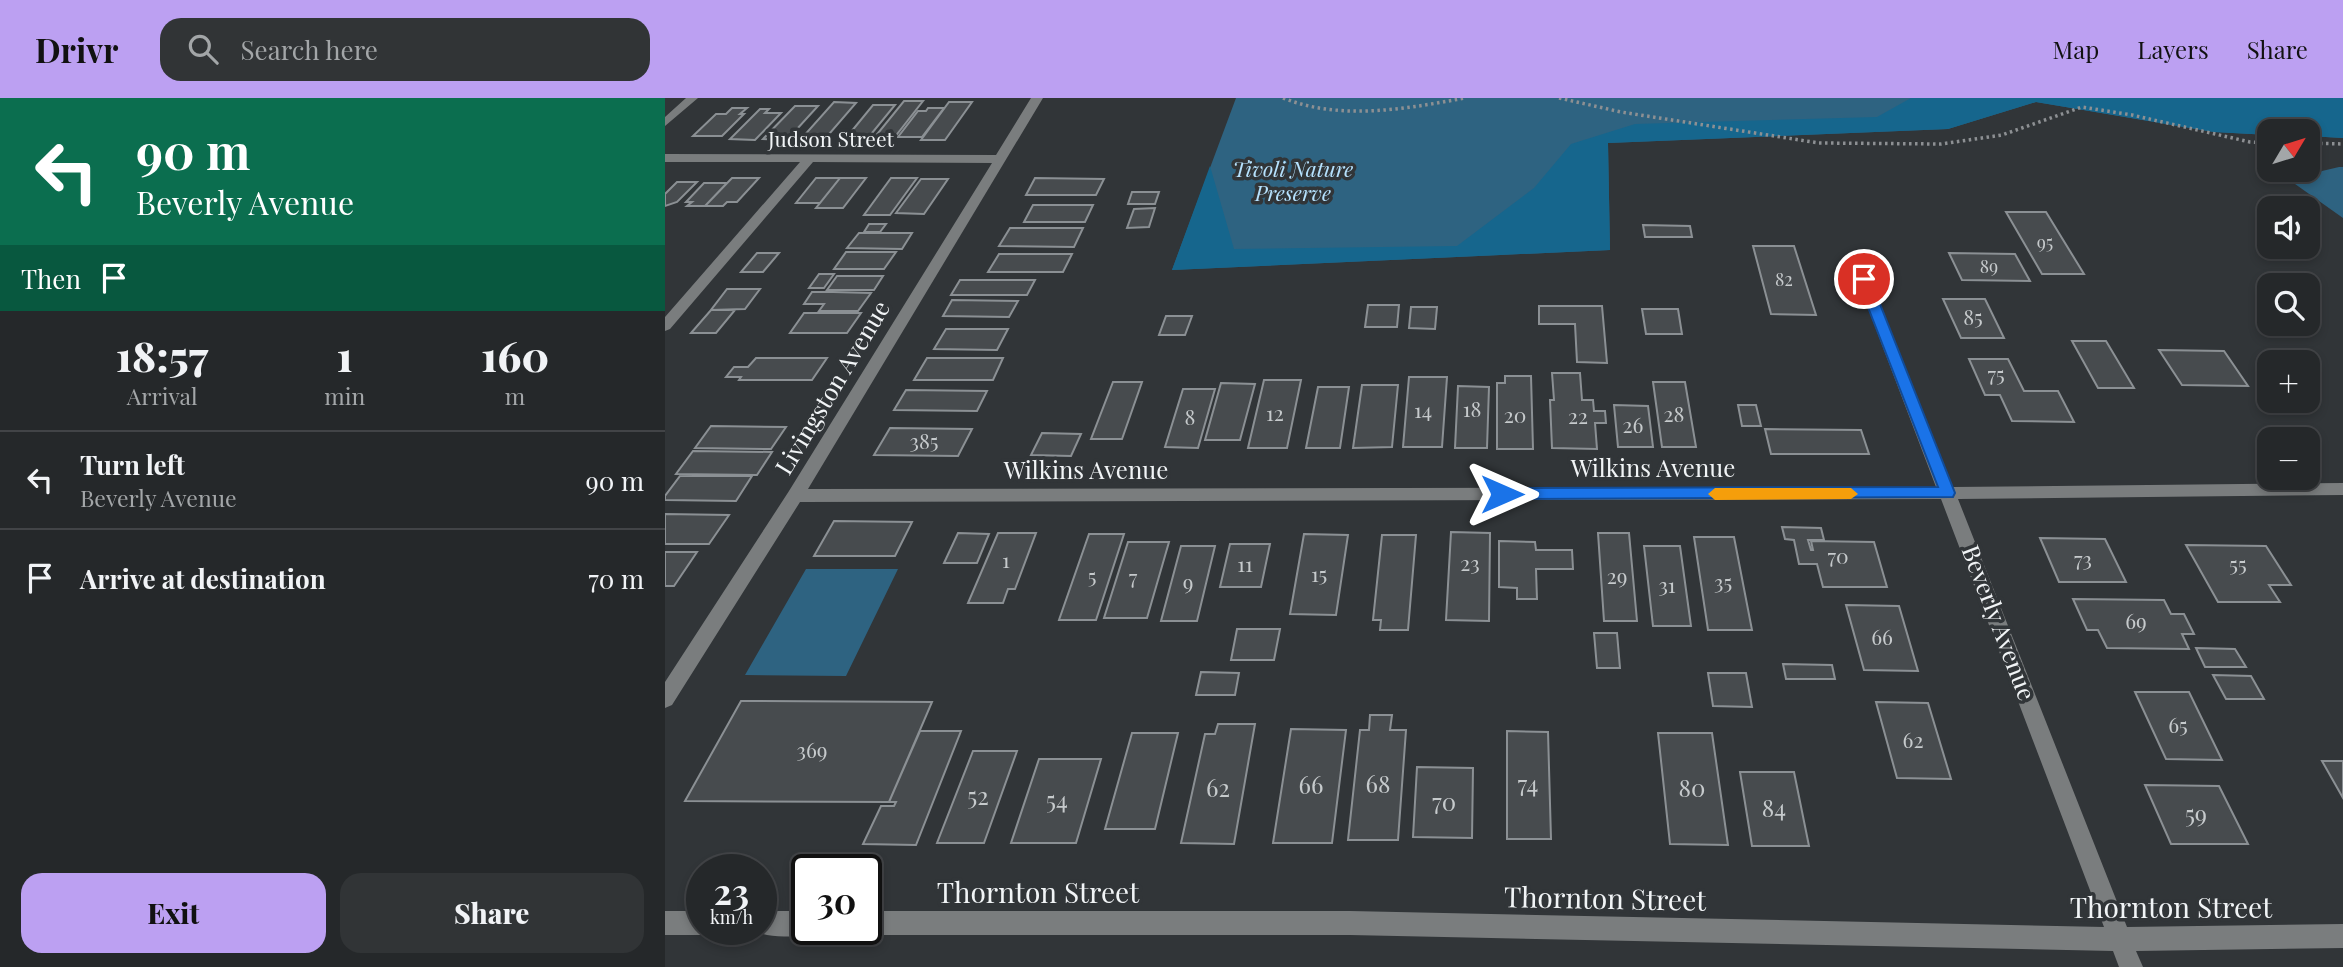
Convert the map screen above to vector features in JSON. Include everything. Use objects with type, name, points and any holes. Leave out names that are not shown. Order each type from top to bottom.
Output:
[{"type":"street","points":[[665,122],[692,98]]},
{"type":"street","name":"Livingston Avenue","points":[[665,699],[795,496],[997,159],[1037,98]]},
{"type":"street","name":"Judson Street","points":[[665,158],[997,159]]},
{"type":"street","points":[[665,326],[809,159]]},
{"type":"street","name":"Beverly Avenue","points":[[1864,279],[2131,967]]},
{"type":"street","name":"Wilkins Avenue","points":[[795,496],[1948,493],[2343,489]]},
{"type":"street","points":[[665,923],[686,923]]},
{"type":"street","name":"Thornton Street","points":[[882,923],[1349,923],[2120,939],[2343,936]]},
{"type":"path","points":[[1283,98],[1315,110],[1354,111],[1435,104],[1465,98]]},
{"type":"path","points":[[1559,98],[1621,112],[1819,143],[1941,144],[2002,135],[2082,107],[2257,142]]},
{"type":"path","points":[[2321,144],[2343,144]]},
{"type":"green space","name":"Tivoli Nature Preserve","points":[[1236,98],[2343,98],[2343,138],[2321,137],[2321,119],[2257,119],[2257,134],[2214,132],[2036,102],[1948,129],[1608,143],[1610,250],[1172,270]]},
{"type":"green space","points":[[2343,167],[2343,218],[2320,202],[2320,196],[2312,196],[2292,182],[2321,182],[2321,171]]},
{"type":"green space","points":[[806,569],[898,569],[846,676],[745,675]]},
{"type":"shaded area","points":[[1911,98],[2343,98],[2343,138],[2321,137],[2321,119],[2257,119],[2257,134],[2214,132],[2036,102],[1948,129],[1608,143],[1610,250],[1172,270],[1210,166],[1234,249],[1457,246],[1534,188],[1571,144],[1635,124],[1877,117]]},
{"type":"building","points":[[904,101],[923,101],[894,138],[874,138]]},
{"type":"building","points":[[834,102],[856,103],[824,140],[801,139]]},
{"type":"building","points":[[949,102],[972,102],[945,140],[921,140]]},
{"type":"building","points":[[873,105],[895,105],[868,138],[846,138]]},
{"type":"building","points":[[795,106],[818,106],[787,140],[763,139]]},
{"type":"building","points":[[732,108],[747,108],[722,136],[693,136],[716,114],[726,114]]},
{"type":"building","points":[[928,108],[944,108],[922,137],[898,137],[918,111],[926,111]]},
{"type":"building","points":[[760,109],[769,109],[765,113],[781,113],[755,140],[730,139]]},
{"type":"building","points":[[732,178],[759,178],[737,202],[727,202],[723,206],[705,206]]},
{"type":"building","points":[[816,178],[840,178],[820,203],[796,203]]},
{"type":"building","points":[[840,178],[866,178],[843,208],[816,208]]},
{"type":"building","points":[[891,178],[917,178],[890,215],[864,215]]},
{"type":"building","points":[[1035,178],[1104,179],[1096,195],[1026,195]]},
{"type":"building","points":[[921,179],[948,179],[924,214],[896,213]]},
{"type":"building","points":[[677,182],[697,182],[677,202],[665,206],[665,194]]},
{"type":"building","points":[[704,183],[727,183],[705,206],[687,206],[692,202],[686,202]]},
{"type":"building","points":[[1132,192],[1159,192],[1155,204],[1128,204]]},
{"type":"building","points":[[1033,205],[1093,205],[1085,222],[1024,222]]},
{"type":"building","points":[[1155,208],[1149,227],[1127,228],[1134,209]]},
{"type":"building","points":[[2006,212],[2046,212],[2084,274],[2042,274]]},
{"type":"building","points":[[869,224],[886,224],[880,232],[864,232]]},
{"type":"building","points":[[1643,225],[1690,226],[1692,237],[1645,237]]},
{"type":"building","points":[[1010,228],[1083,228],[1074,247],[999,246]]},
{"type":"building","points":[[859,233],[912,233],[902,249],[847,248]]},
{"type":"building","points":[[1753,246],[1794,246],[1816,315],[1771,314]]},
{"type":"building","points":[[846,252],[896,252],[884,269],[834,269]]},
{"type":"building","points":[[757,253],[779,253],[763,272],[741,272]]},
{"type":"building","points":[[1949,253],[2015,254],[2030,281],[1962,280]]},
{"type":"building","points":[[999,254],[1072,254],[1063,272],[988,272]]},
{"type":"building","points":[[819,274],[834,274],[824,288],[809,288]]},
{"type":"building","points":[[837,276],[883,276],[874,290],[827,290]]},
{"type":"building","points":[[960,280],[1035,280],[1027,295],[951,295]]},
{"type":"building","points":[[727,289],[760,289],[745,309],[711,310]]},
{"type":"building","points":[[812,292],[871,293],[858,311],[819,311],[824,304],[804,304]]},
{"type":"building","points":[[1943,299],[1985,299],[2004,338],[1961,338]]},
{"type":"building","points":[[952,300],[1018,301],[1009,317],[943,316]]},
{"type":"building","points":[[1368,305],[1399,305],[1397,327],[1365,327]]},
{"type":"building","points":[[1539,306],[1602,306],[1607,363],[1577,362],[1575,324],[1539,324]]},
{"type":"building","points":[[1411,307],[1437,307],[1435,329],[1409,328]]},
{"type":"building","points":[[1642,309],[1678,309],[1682,334],[1646,334]]},
{"type":"building","points":[[711,310],[735,310],[716,333],[691,333]]},
{"type":"building","points":[[804,313],[861,313],[847,333],[790,333]]},
{"type":"building","points":[[1166,316],[1192,316],[1185,335],[1159,335]]},
{"type":"building","points":[[946,329],[1008,329],[997,350],[934,349]]},
{"type":"building","points":[[2072,341],[2106,341],[2134,388],[2098,388]]},
{"type":"building","points":[[2159,350],[2224,351],[2248,386],[2182,385]]},
{"type":"building","points":[[756,358],[827,358],[812,380],[739,380],[741,377],[726,377],[734,367],[748,367]]},
{"type":"building","points":[[927,358],[1003,358],[993,380],[914,380]]},
{"type":"building","points":[[1969,359],[2008,359],[2024,391],[2058,391],[2074,422],[2012,421],[2000,395],[1985,395]]},
{"type":"building","points":[[1552,373],[1580,373],[1582,400],[1593,400],[1594,411],[1605,411],[1606,423],[1595,423],[1597,449],[1552,448]]},
{"type":"building","points":[[1505,376],[1531,376],[1533,449],[1497,449],[1497,383],[1505,383]]},
{"type":"building","points":[[1409,377],[1447,377],[1442,447],[1403,447]]},
{"type":"building","points":[[1264,380],[1301,380],[1287,448],[1248,448]]},
{"type":"building","points":[[1113,382],[1142,382],[1122,439],[1091,439]]},
{"type":"building","points":[[1653,382],[1685,382],[1696,447],[1662,447]]},
{"type":"building","points":[[1221,383],[1255,384],[1240,440],[1205,440]]},
{"type":"building","points":[[1362,385],[1398,385],[1392,447],[1353,448]]},
{"type":"building","points":[[1458,386],[1489,387],[1487,448],[1455,448]]},
{"type":"building","points":[[1318,387],[1349,387],[1340,448],[1306,448]]},
{"type":"building","points":[[1183,389],[1215,389],[1198,448],[1165,447]]},
{"type":"building","points":[[906,390],[987,391],[977,411],[894,410]]},
{"type":"building","points":[[1614,405],[1648,406],[1653,447],[1618,447]]},
{"type":"building","points":[[1738,405],[1756,405],[1761,426],[1742,426]]},
{"type":"building","points":[[711,426],[786,427],[771,449],[695,448]]},
{"type":"building","points":[[890,428],[972,429],[958,456],[874,455]]},
{"type":"building","points":[[1765,429],[1861,430],[1869,454],[1771,454]]},
{"type":"building","points":[[1042,433],[1081,434],[1071,456],[1031,455]]},
{"type":"building","points":[[693,451],[772,452],[757,475],[676,474]]},
{"type":"building","points":[[680,476],[752,476],[736,501],[665,500],[665,496]]},
{"type":"building","points":[[665,514],[729,515],[709,544],[665,544]]},
{"type":"building","points":[[834,521],[912,522],[895,556],[814,556]]},
{"type":"building","points":[[1782,527],[1821,528],[1824,540],[1808,540],[1811,550],[1811,541],[1874,542],[1887,587],[1823,587],[1817,564],[1799,564],[1794,540],[1785,539]]},
{"type":"building","points":[[1451,532],[1490,533],[1489,621],[1446,620]]},
{"type":"building","points":[[958,533],[989,534],[977,563],[944,563]]},
{"type":"building","points":[[998,533],[1036,533],[1015,589],[1008,589],[1003,603],[968,603]]},
{"type":"building","points":[[1598,533],[1629,533],[1637,621],[1604,621]]},
{"type":"building","points":[[1089,534],[1124,534],[1096,620],[1059,620]]},
{"type":"building","points":[[1304,534],[1348,535],[1336,615],[1290,614]]},
{"type":"building","points":[[1382,535],[1416,535],[1408,630],[1380,630],[1381,620],[1373,620]]},
{"type":"building","points":[[1694,537],[1734,537],[1752,630],[1708,630]]},
{"type":"building","points":[[2040,538],[2105,539],[2126,582],[2059,582]]},
{"type":"building","points":[[1499,541],[1535,542],[1536,550],[1572,550],[1573,569],[1536,569],[1537,599],[1517,599],[1517,588],[1499,587]]},
{"type":"building","points":[[1128,542],[1169,542],[1147,618],[1104,618]]},
{"type":"building","points":[[1230,544],[1270,544],[1261,587],[1220,587]]},
{"type":"building","points":[[2186,545],[2266,546],[2291,585],[2269,585],[2280,602],[2218,602]]},
{"type":"building","points":[[1181,546],[1215,546],[1197,621],[1161,621]]},
{"type":"building","points":[[1644,546],[1680,546],[1691,626],[1653,626]]},
{"type":"building","points":[[665,552],[697,552],[674,586],[665,586]]},
{"type":"building","points":[[2073,599],[2164,600],[2171,614],[2184,614],[2194,634],[2182,634],[2189,649],[2107,648],[2098,630],[2087,630]]},
{"type":"building","points":[[1846,605],[1899,606],[1918,671],[1864,670]]},
{"type":"building","points":[[1237,629],[1280,629],[1274,660],[1231,660]]},
{"type":"building","points":[[1594,633],[1617,633],[1620,668],[1597,668]]},
{"type":"building","points":[[2196,648],[2235,649],[2246,667],[2205,667]]},
{"type":"building","points":[[1783,664],[1832,665],[1835,679],[1786,679]]},
{"type":"building","points":[[1201,672],[1239,673],[1235,695],[1196,695]]},
{"type":"building","points":[[1708,673],[1746,673],[1752,707],[1713,706]]},
{"type":"building","points":[[2213,675],[2251,676],[2264,699],[2226,699]]},
{"type":"building","points":[[2135,692],[2189,692],[2222,760],[2166,759]]},
{"type":"building","points":[[741,701],[932,702],[889,802],[685,801]]},
{"type":"building","points":[[1876,702],[1928,703],[1951,779],[1897,778]]},
{"type":"building","points":[[1370,715],[1392,715],[1390,730],[1406,730],[1398,840],[1348,840],[1360,730],[1369,730]]},
{"type":"building","points":[[1218,724],[1255,724],[1234,844],[1181,843],[1205,734],[1215,734]]},
{"type":"building","points":[[1291,729],[1346,730],[1332,843],[1273,843]]},
{"type":"building","points":[[920,731],[961,731],[916,845],[863,844],[881,806],[894,806],[896,802],[889,802]]},
{"type":"building","points":[[1507,731],[1548,732],[1551,839],[1507,839]]},
{"type":"building","points":[[1132,733],[1178,733],[1155,829],[1105,829]]},
{"type":"building","points":[[1658,733],[1712,733],[1728,845],[1670,844]]},
{"type":"building","points":[[973,751],[1017,751],[984,843],[937,843]]},
{"type":"building","points":[[1039,759],[1101,759],[1076,843],[1011,843]]},
{"type":"building","points":[[2322,761],[2343,761],[2343,798]]},
{"type":"building","points":[[1417,767],[1473,768],[1472,838],[1413,837]]},
{"type":"building","points":[[1740,772],[1794,772],[1809,846],[1752,846]]},
{"type":"building","points":[[2145,785],[2219,786],[2248,844],[2171,844]]},
{"type":"slow traffic","points":[[1715,494],[1851,494]]},
{"type":"route","points":[[1502,494],[1948,493],[1864,279]]}]
